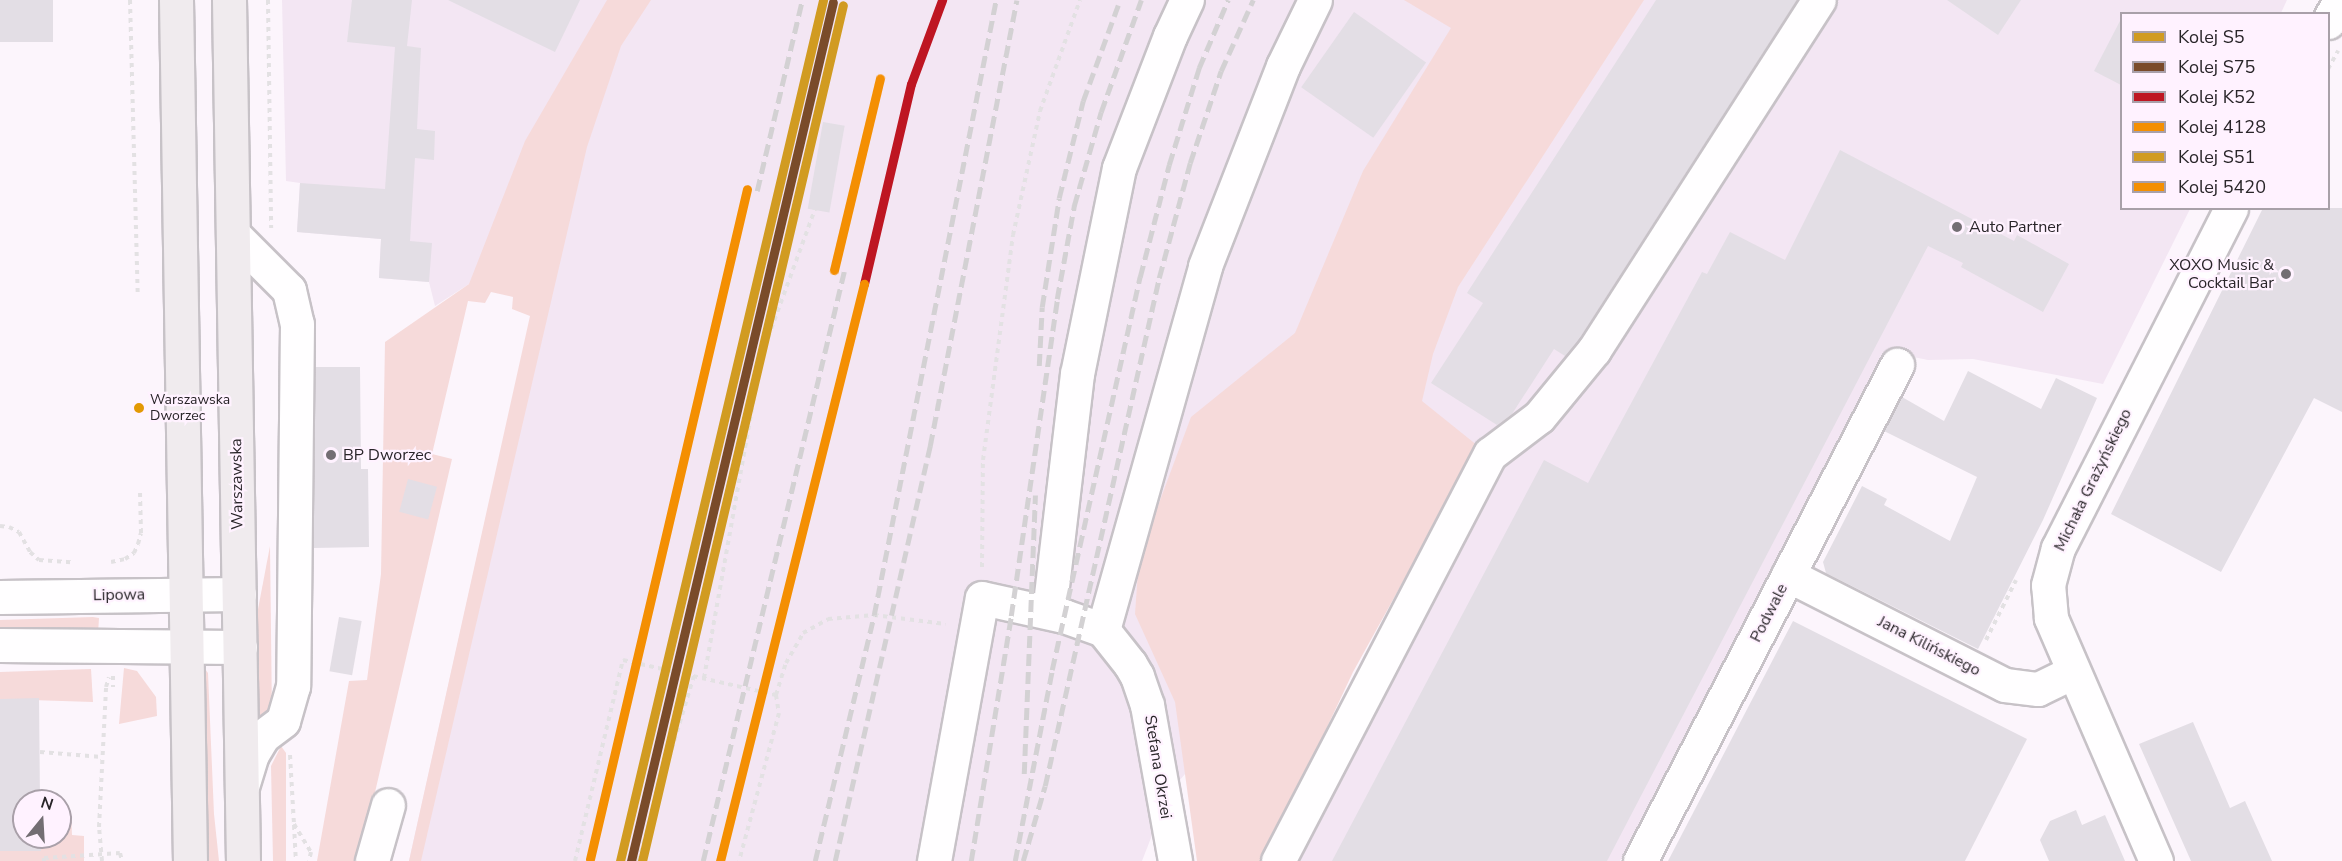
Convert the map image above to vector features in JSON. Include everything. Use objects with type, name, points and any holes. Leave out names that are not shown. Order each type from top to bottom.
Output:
[{"type":"main road","points":[[176,0],[190,861]]},
{"type":"main road","name":"Warszawska","points":[[229,0],[243,861]]},
{"type":"street","points":[[1049,612],[1077,374],[1119,168],[1170,36],[1187,0]]},
{"type":"street","points":[[934,861],[982,598],[1049,612],[1103,630],[1205,266],[1283,66],[1316,0]]},
{"type":"street","points":[[1278,861],[1490,454],[1539,417],[1594,350],[1819,0]]},
{"type":"street","points":[[2330,18],[2340,0]]},
{"type":"street","name":"Michała Grażyńskiego","points":[[2156,861],[2051,618],[2048,585],[2058,548],[2230,210]]},
{"type":"street","points":[[233,234],[289,290],[297,324],[293,686],[283,721],[263,736],[252,754],[242,788]]},
{"type":"street","name":"Podwale","points":[[1640,861],[1897,365]]},
{"type":"street","name":"Jana Kilińskiego","points":[[1788,575],[2006,685],[2038,689],[2073,672]]},
{"type":"street","name":"Lipowa","points":[[0,597],[239,594]]},
{"type":"street","name":"Stefana Okrzei","points":[[1103,630],[1137,676],[1147,705],[1175,861]]},
{"type":"street","points":[[0,645],[240,647]]},
{"type":"street","points":[[372,861],[388,805]]},
{"type":"path","points":[[129,0],[138,297]]},
{"type":"path","points":[[268,0],[272,271]]},
{"type":"path","points":[[982,598],[983,460],[1013,236],[1040,111],[1080,0]]},
{"type":"path","points":[[2330,65],[2342,42]]},
{"type":"path","points":[[704,678],[762,354],[816,209]]},
{"type":"path","points":[[101,562],[125,559],[134,553],[141,533],[140,493]]},
{"type":"path","points":[[0,526],[9,526],[18,532],[30,552],[39,560],[81,562]]},
{"type":"path","points":[[1986,642],[2016,578]]},
{"type":"path","points":[[739,861],[779,713],[776,695],[786,663],[803,633],[828,619],[893,616],[976,630]]},
{"type":"path","points":[[574,861],[623,660],[776,695]]},
{"type":"path","points":[[102,861],[99,827],[106,687],[110,672]]},
{"type":"path","points":[[638,861],[694,676]]},
{"type":"path","points":[[40,752],[102,757]]},
{"type":"path","points":[[294,824],[296,861]]},
{"type":"path","points":[[309,861],[311,852]]},
{"type":"path","points":[[44,859],[120,853],[122,861]]},
{"type":"shaded area","points":[[282,0],[2287,0],[2281,12],[2120,12],[2120,210],[2190,210],[2103,384],[1973,359],[1928,360],[1889,352],[1620,861],[1300,861],[1482,491],[1423,553],[1322,629],[1226,726],[1168,794],[1142,861],[409,861],[534,302],[469,284],[435,306],[429,282],[379,278],[381,239],[297,232],[300,183],[286,181]]},
{"type":"shaded area","points":[[607,0],[651,0],[621,46],[587,147],[421,861],[409,861],[530,316],[512,309],[513,297],[491,292],[485,303],[468,301],[432,454],[452,459],[373,801],[356,861],[317,861],[349,681],[367,680],[381,574],[385,342],[469,284],[525,141]]},
{"type":"shaded area","points":[[1404,0],[1644,0],[1458,287],[1433,354],[1422,401],[1478,446],[1353,672],[1264,861],[1197,861],[1175,702],[1135,614],[1139,557],[1191,417],[1295,333],[1363,171],[1451,28]]},
{"type":"shaded area","points":[[270,546],[272,717],[264,721],[259,715],[255,625]]},
{"type":"shaded area","points":[[99,618],[98,634],[0,635],[0,620]]},
{"type":"shaded area","points":[[124,668],[137,671],[156,697],[157,716],[119,724]]},
{"type":"shaded area","points":[[91,669],[93,702],[0,699],[0,672]]},
{"type":"shaded area","points":[[205,669],[208,673],[214,814],[219,861],[206,861]]},
{"type":"shaded area","points":[[281,746],[286,753],[286,861],[273,861],[271,766]]},
{"type":"shaded area","points":[[72,835],[84,836],[84,861],[0,861],[0,851],[40,851],[40,849],[72,849]]},
{"type":"building","points":[[0,0],[53,0],[53,42],[0,42]]},
{"type":"building","points":[[352,0],[412,0],[407,46],[421,48],[417,129],[435,131],[434,160],[415,158],[410,241],[432,243],[429,282],[379,278],[381,239],[297,232],[300,183],[385,189],[395,47],[347,42]]},
{"type":"building","points":[[448,0],[580,0],[555,52]]},
{"type":"building","points":[[1656,0],[1797,0],[1579,339],[1565,356],[1554,349],[1512,414],[1497,425],[1431,383],[1483,303],[1467,293]]},
{"type":"building","points":[[1947,0],[2021,0],[1998,35]]},
{"type":"building","points":[[1354,12],[1426,62],[1373,138],[1301,87]]},
{"type":"building","points":[[2120,21],[2120,84],[2094,71]]},
{"type":"building","points":[[823,122],[845,126],[829,212],[808,209]]},
{"type":"building","points":[[1840,150],[2014,241],[2017,235],[2069,264],[2043,312],[1961,267],[1963,263],[1928,246],[1607,861],[1332,861],[1544,460],[1588,483],[1702,272],[1707,274],[1730,232],[1785,260]]},
{"type":"building","points":[[2342,208],[2342,412],[2314,398],[2221,572],[2111,514],[2262,210]]},
{"type":"building","name":"BP Dworzec","points":[[315,367],[360,367],[361,469],[368,469],[369,547],[313,548]]},
{"type":"building","points":[[1968,371],[2041,409],[2056,378],[2097,398],[2043,520],[1978,649],[1826,573],[1823,562],[1862,486],[1887,499],[1884,505],[1950,541],[1977,477],[1884,431],[1902,397],[1944,421]]},
{"type":"building","points":[[408,479],[437,487],[428,520],[399,512]]},
{"type":"building","points":[[339,617],[362,621],[352,675],[329,671]]},
{"type":"building","points":[[1793,621],[2027,739],[1965,861],[1668,861]]},
{"type":"building","points":[[39,698],[40,789],[12,789],[12,849],[41,849],[41,851],[0,851],[0,699]]},
{"type":"building","points":[[2193,722],[2230,808],[2245,801],[2272,861],[2191,861],[2139,744]]},
{"type":"building","points":[[2076,810],[2082,825],[2105,815],[2125,861],[2049,861],[2040,840],[2050,821]]},
{"type":"railway","points":[[757,191],[802,0]]},
{"type":"railway","points":[[815,861],[874,615],[996,0]]},
{"type":"railway","points":[[835,861],[930,446],[1017,0]]},
{"type":"railway","points":[[1039,366],[1042,307],[1059,198],[1083,101],[1120,0]]},
{"type":"railway","points":[[971,861],[1011,616],[1057,299],[1074,206],[1101,112],[1141,0]]},
{"type":"railway","points":[[1015,861],[1052,670],[1140,277],[1169,165],[1199,68],[1228,0]]},
{"type":"railway","points":[[1023,861],[1045,786],[1159,278],[1190,163],[1221,71],[1253,0]]},
{"type":"railway","points":[[703,861],[844,272]]},
{"type":"railway","points":[[1024,774],[1035,495]]},
{"type":"rail line","name":"S5","points":[[620,861],[823,0]]},
{"type":"rail line","name":"K52","points":[[864,284],[911,84],[942,0]]},
{"type":"rail line","name":"S75","points":[[631,861],[833,2]]},
{"type":"rail line","name":"S51","points":[[642,861],[843,5]]},
{"type":"rail line","name":"4128","points":[[834,270],[880,78]]},
{"type":"rail line","name":"4128","points":[[590,859],[747,189]]},
{"type":"rail line","name":"5420","points":[[720,861],[864,284]]},
{"type":"place","name":"Auto Partner","points":[[1957,227]]},
{"type":"place","name":"XOXO Music & Cocktail Bar","points":[[2286,274]]},
{"type":"place","name":"Warszawska Dworzec","points":[[139,408]]},
{"type":"place","name":"BP Dworzec","points":[[331,455]]}]
